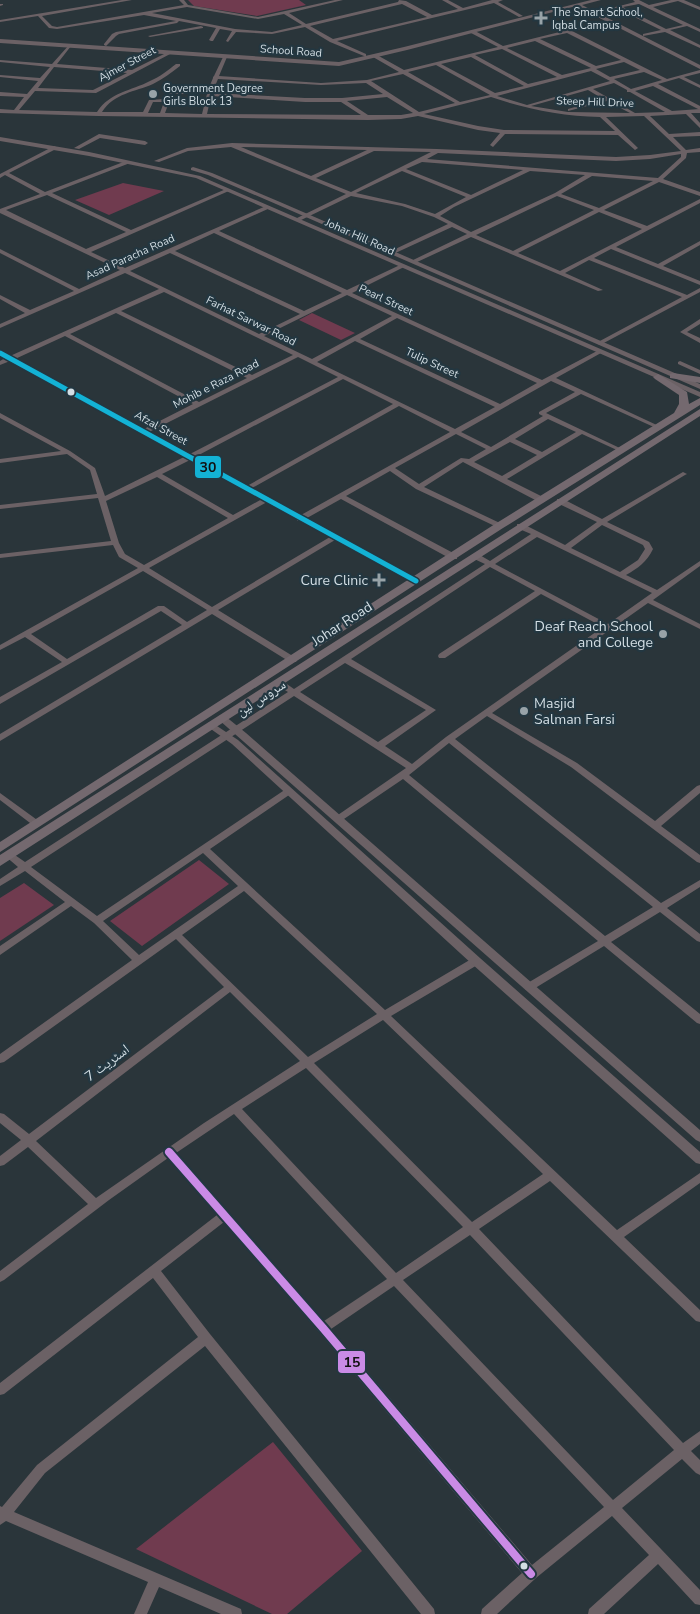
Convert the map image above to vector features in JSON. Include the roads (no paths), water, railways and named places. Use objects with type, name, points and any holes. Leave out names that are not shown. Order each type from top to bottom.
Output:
[{"type":"main road","points":[[673,376],[700,380]]},
{"type":"main road","points":[[658,377],[684,394],[681,418],[700,418]]},
{"type":"main road","name":"Johar Road","points":[[3,855],[210,726],[475,556],[520,526],[540,505],[560,501],[681,418],[700,401]]},
{"type":"main road","name":"Johar Road","points":[[3,855],[37,824],[454,557],[499,526],[540,505],[658,427],[700,412]]},
{"type":"street","points":[[0,21],[130,0]]},
{"type":"street","points":[[181,0],[186,6]]},
{"type":"street","points":[[304,0],[312,6]]},
{"type":"street","points":[[39,14],[51,27],[57,28],[186,6],[258,18],[341,0]]},
{"type":"street","points":[[444,0],[462,9]]},
{"type":"street","points":[[332,41],[501,0]]},
{"type":"street","name":"School Road","points":[[0,39],[226,57],[315,61],[342,60],[490,26],[587,0]]},
{"type":"street","points":[[597,11],[594,4],[599,0]]},
{"type":"street","name":"School Road","points":[[0,39],[106,45],[339,64],[473,32],[521,16],[599,0]]},
{"type":"street","points":[[650,6],[678,0],[700,9]]},
{"type":"street","points":[[142,13],[235,30],[272,33],[402,1],[431,16]]},
{"type":"street","points":[[492,1],[521,16]]},
{"type":"street","points":[[597,11],[619,8],[638,1],[700,31]]},
{"type":"street","points":[[577,4],[597,11],[700,62]]},
{"type":"street","points":[[577,4],[700,66]]},
{"type":"street","points":[[619,8],[700,47]]},
{"type":"street","points":[[284,12],[332,41],[364,55]]},
{"type":"street","points":[[106,45],[114,35],[182,21]]},
{"type":"street","points":[[215,77],[321,84],[367,81],[608,21]]},
{"type":"street","points":[[150,36],[209,25]]},
{"type":"street","points":[[645,35],[687,25]]},
{"type":"street","points":[[211,40],[219,27]]},
{"type":"street","points":[[182,38],[188,29]]},
{"type":"street","points":[[228,41],[235,30]]},
{"type":"street","points":[[567,31],[665,80]]},
{"type":"street","points":[[473,32],[561,77]]},
{"type":"street","points":[[535,39],[671,113]]},
{"type":"street","points":[[15,112],[69,46]]},
{"type":"street","name":"Ajmer Street","points":[[34,88],[94,92],[170,53]]},
{"type":"street","points":[[471,55],[528,86]]},
{"type":"street","points":[[375,56],[460,104]]},
{"type":"street","points":[[204,115],[215,77],[226,57]]},
{"type":"street","points":[[0,111],[368,118],[418,114],[493,96],[625,60]]},
{"type":"street","points":[[0,61],[135,72]]},
{"type":"street","points":[[437,64],[493,96]]},
{"type":"street","points":[[98,114],[104,103],[113,97],[149,84],[178,66]]},
{"type":"street","points":[[524,106],[589,89],[645,70]]},
{"type":"street","points":[[629,91],[700,71]]},
{"type":"street","points":[[0,76],[41,80]]},
{"type":"street","points":[[680,77],[700,87]]},
{"type":"street","points":[[367,81],[418,114],[504,132],[620,133]]},
{"type":"street","points":[[654,84],[700,109]]},
{"type":"street","points":[[589,89],[636,114]]},
{"type":"street","points":[[162,114],[170,92],[173,91],[342,100],[388,95]]},
{"type":"street","points":[[0,94],[28,96]]},
{"type":"street","name":"Steep Hill Drive","points":[[493,96],[524,106],[565,112],[645,114],[687,112],[700,109]]},
{"type":"street","points":[[565,112],[608,99]]},
{"type":"street","points":[[145,114],[151,101],[167,100]]},
{"type":"street","points":[[342,100],[368,118]]},
{"type":"street","points":[[687,112],[700,126]]},
{"type":"street","points":[[600,114],[635,148]]},
{"type":"street","points":[[514,253],[659,180],[684,157],[684,151],[645,114]]},
{"type":"street","points":[[493,145],[504,132]]},
{"type":"street","name":"Johar Hill Road","points":[[0,134],[77,148],[128,162],[186,174],[268,207],[599,352],[673,376],[700,387]]},
{"type":"street","points":[[668,136],[700,134]]},
{"type":"street","points":[[77,148],[94,137],[100,136],[145,143]]},
{"type":"street","name":"Johar Hill Road","points":[[0,139],[103,155],[157,161],[210,174],[600,343],[647,368],[658,377],[700,395]]},
{"type":"street","points":[[157,161],[187,150],[232,145],[376,148],[616,159],[650,157],[700,150]]},
{"type":"street","points":[[232,145],[352,194],[403,205],[436,216],[472,235],[600,290]]},
{"type":"street","points":[[3,174],[54,148]]},
{"type":"street","points":[[311,178],[376,148]]},
{"type":"street","points":[[297,220],[404,170],[437,151]]},
{"type":"street","points":[[421,160],[659,180],[700,194]]},
{"type":"street","points":[[1,210],[128,162]]},
{"type":"street","points":[[436,216],[532,168]]},
{"type":"street","points":[[404,170],[471,197]]},
{"type":"street","points":[[3,174],[130,232]]},
{"type":"street","points":[[413,262],[557,194],[593,174]]},
{"type":"street","points":[[87,251],[228,190]]},
{"type":"street","points":[[557,194],[646,228]]},
{"type":"street","points":[[560,273],[700,201]]},
{"type":"street","name":"Asad Paracha Road","points":[[0,326],[268,207]]},
{"type":"street","name":"Farhat Sarwar Road","points":[[1,210],[492,449]]},
{"type":"street","points":[[391,253],[451,225]]},
{"type":"street","name":"Pearl Street","points":[[214,231],[542,383]]},
{"type":"street","points":[[660,266],[700,243]]},
{"type":"street","points":[[611,246],[700,283]]},
{"type":"street","points":[[169,250],[305,314]]},
{"type":"street","points":[[0,252],[78,291]]},
{"type":"street","points":[[589,258],[687,297]]},
{"type":"street","points":[[259,336],[402,266]]},
{"type":"street","points":[[0,363],[165,289]]},
{"type":"street","points":[[600,343],[700,290]]},
{"type":"street","points":[[0,297],[29,312]]},
{"type":"street","points":[[117,311],[251,378]]},
{"type":"street","points":[[312,362],[397,316]]},
{"type":"street","points":[[700,321],[683,332],[700,341]]},
{"type":"street","points":[[65,334],[198,404]]},
{"type":"street","name":"Tulip Street","points":[[356,339],[499,406]]},
{"type":"street","points":[[300,519],[454,431],[599,352]]},
{"type":"street","name":"Afzal Street","points":[[0,353],[416,581]]},
{"type":"street","name":"Mohib e Raza Road","points":[[143,432],[297,355]]},
{"type":"street","points":[[680,363],[700,372]]},
{"type":"street","points":[[0,507],[102,498],[157,474],[342,377]]},
{"type":"street","points":[[550,378],[658,427]]},
{"type":"street","points":[[580,392],[541,413],[621,450]]},
{"type":"street","points":[[246,489],[398,404]]},
{"type":"street","points":[[0,415],[68,452],[93,469],[115,543],[122,555],[293,660]]},
{"type":"street","points":[[470,462],[548,416]]},
{"type":"street","points":[[502,480],[581,432]]},
{"type":"street","points":[[510,438],[543,455]]},
{"type":"street","points":[[0,461],[68,452]]},
{"type":"street","points":[[419,488],[463,459],[502,480],[540,505]]},
{"type":"street","points":[[390,468],[419,488],[499,526]]},
{"type":"street","points":[[157,474],[233,518]]},
{"type":"street","points":[[565,549],[602,522],[683,474]]},
{"type":"street","points":[[341,496],[454,557]]},
{"type":"street","points":[[0,648],[266,500]]},
{"type":"street","points":[[560,501],[646,544],[649,549],[646,556],[638,565],[620,575]]},
{"type":"street","points":[[520,526],[657,593]]},
{"type":"street","name":"سروس لین","points":[[0,883],[238,730],[489,563],[536,534]]},
{"type":"street","points":[[0,738],[334,537]]},
{"type":"street","points":[[0,556],[115,543]]},
{"type":"street","points":[[475,556],[609,627]]},
{"type":"street","points":[[338,819],[403,775],[411,767],[700,563]]},
{"type":"street","points":[[442,656],[540,591]]},
{"type":"street","points":[[648,600],[700,627]]},
{"type":"street","points":[[0,701],[161,608],[188,626]]},
{"type":"street","points":[[25,634],[67,662]]},
{"type":"street","points":[[345,659],[432,710],[379,746]]},
{"type":"street","points":[[278,682],[411,767]]},
{"type":"street","points":[[487,713],[574,765],[700,860]]},
{"type":"street","points":[[222,718],[238,730],[700,1138]]},
{"type":"street","points":[[210,726],[227,736],[476,961],[700,1159]]},
{"type":"street","points":[[449,740],[700,939]]},
{"type":"street","points":[[403,775],[700,1020]]},
{"type":"street","points":[[655,826],[700,788]]},
{"type":"street","points":[[97,921],[289,791]]},
{"type":"street","points":[[0,796],[37,824]]},
{"type":"street","points":[[204,849],[383,1014],[700,1317]]},
{"type":"street","points":[[3,855],[26,867],[97,921],[139,961]]},
{"type":"street","points":[[529,987],[700,883]]},
{"type":"street","points":[[0,1059],[244,886]]},
{"type":"street","points":[[0,951],[71,902]]},
{"type":"street","points":[[176,934],[307,1062],[471,1228],[700,1469]]},
{"type":"street","points":[[0,1277],[169,1152],[235,1108],[383,1014],[476,961]]},
{"type":"street","name":"اسٹریٹ 7","points":[[0,1162],[230,987]]},
{"type":"street","points":[[557,1033],[570,1024]]},
{"type":"street","points":[[235,1108],[394,1279],[700,1600]]},
{"type":"street","points":[[0,1117],[28,1140],[96,1205]]},
{"type":"street","points":[[169,1152],[323,1328],[531,1574]]},
{"type":"street","points":[[323,1328],[550,1175]]},
{"type":"street","points":[[616,1238],[700,1177]]},
{"type":"street","points":[[0,1390],[224,1216]]},
{"type":"street","points":[[154,1270],[206,1338],[429,1614]]},
{"type":"street","points":[[206,1338],[41,1469],[1,1515],[236,1614]]},
{"type":"street","points":[[487,1614],[531,1574],[700,1437]]},
{"type":"street","points":[[594,1614],[659,1555]]},
{"type":"street","points":[[140,1614],[156,1580]]},
{"type":"place","name":"The Smart School, Iqbal Campus","points":[[541,18]]},
{"type":"place","name":"Government Degree Girls Block 13","points":[[153,94]]},
{"type":"place","name":"Cure Clinic","points":[[379,580]]},
{"type":"place","name":"Deaf Reach School and College","points":[[663,634]]},
{"type":"place","name":"Masjid Salman Farsi","points":[[524,711]]}]
